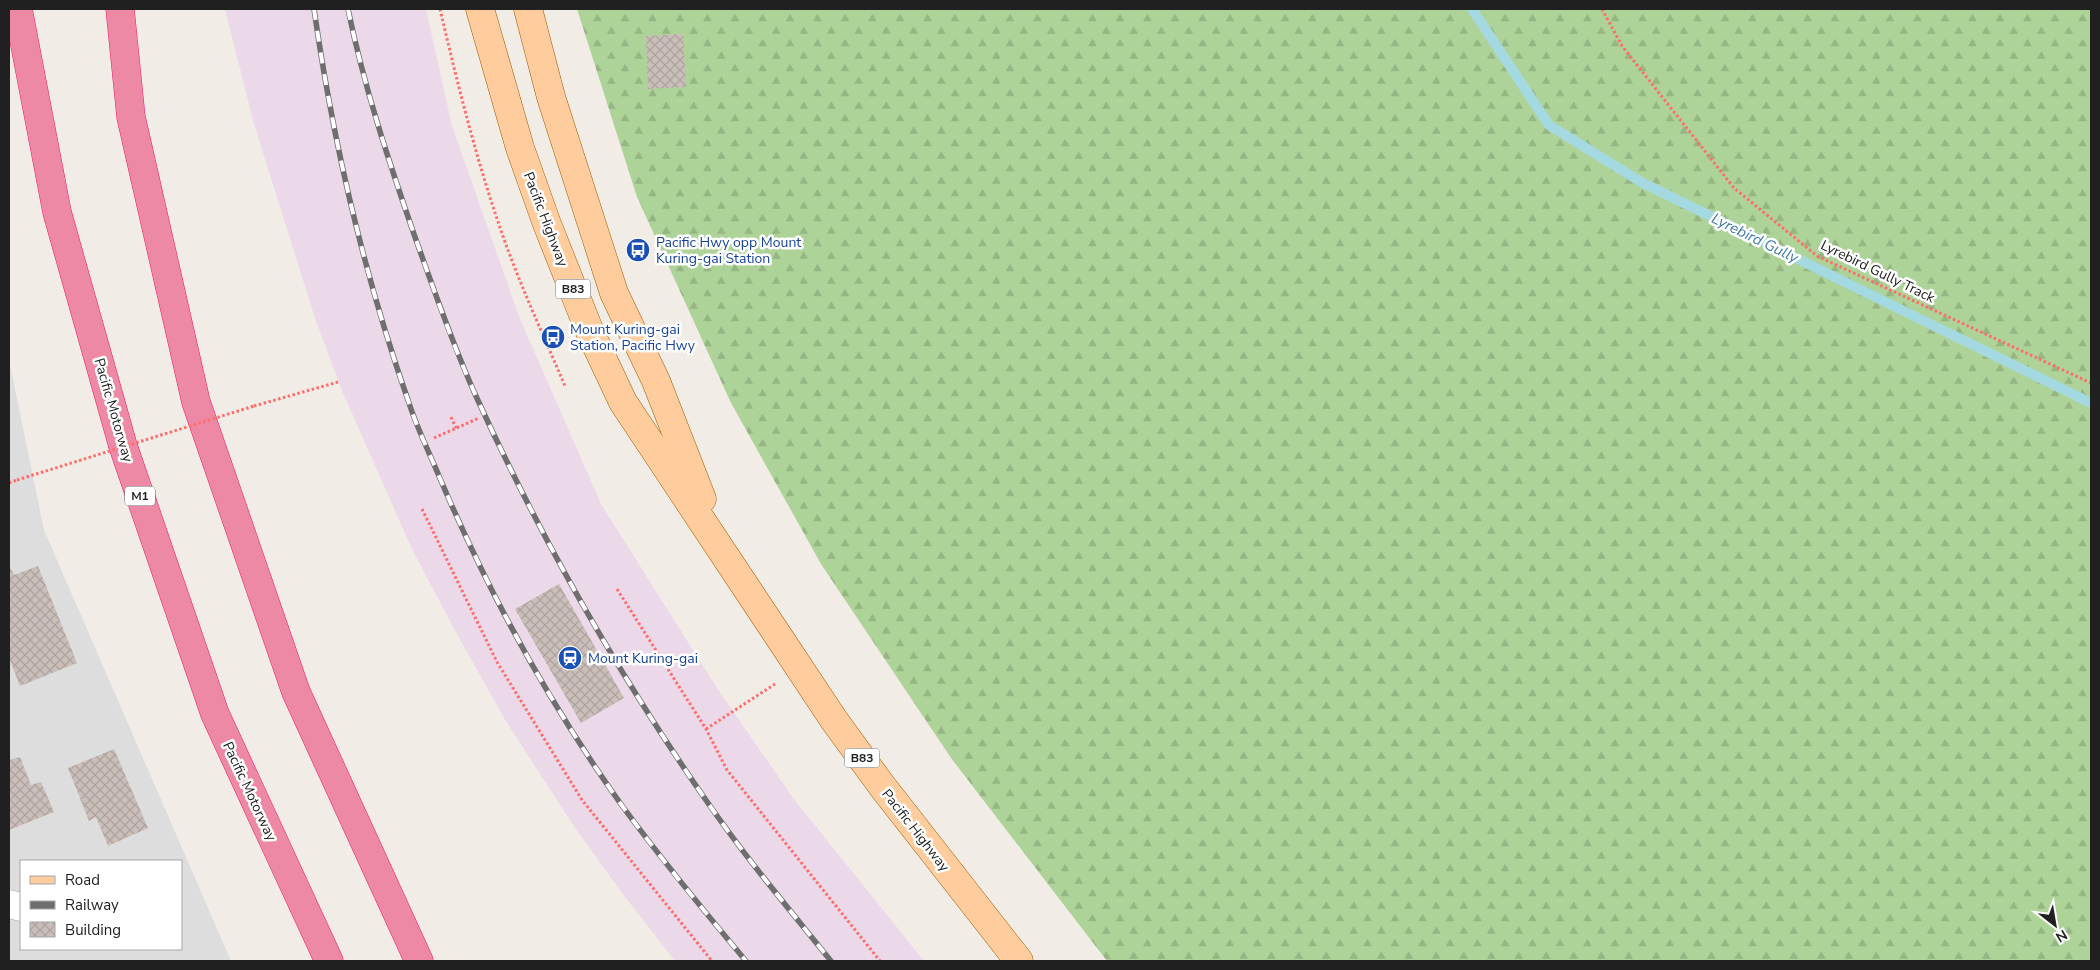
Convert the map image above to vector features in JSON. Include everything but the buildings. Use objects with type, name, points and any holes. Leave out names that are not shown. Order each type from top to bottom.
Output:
[{"type":"highway","name":"Pacific Motorway","points":[[18,9],[57,212],[123,446],[215,714],[329,961]]},
{"type":"highway","points":[[120,9],[131,117],[196,402],[296,692],[419,961]]},
{"type":"main road","name":"Pacific Highway","points":[[480,9],[520,148],[590,332],[622,402],[720,545],[799,668],[882,786],[1019,961]]},
{"type":"main road","name":"Pacific Highway","points":[[528,9],[551,97],[614,293],[656,381],[720,545]]},
{"type":"path","points":[[440,9],[468,128],[491,202],[508,251],[566,386]]},
{"type":"path","name":"Lyrebird Gully Track","points":[[1602,9],[1622,46],[1734,188],[1817,256],[2091,384]]},
{"type":"path","points":[[9,483],[254,406],[338,382]]},
{"type":"path","points":[[451,417],[456,428]]},
{"type":"path","points":[[434,438],[478,418]]},
{"type":"path","points":[[422,509],[497,662],[582,800],[712,961]]},
{"type":"path","points":[[617,589],[706,729],[727,770],[880,961]]},
{"type":"path","points":[[706,729],[799,668]]},
{"type":"shaded area","points":[[225,9],[426,9],[452,126],[520,319],[601,504],[715,685],[793,798],[924,961],[675,961],[622,893],[575,828],[504,718],[412,549],[343,393],[315,318],[254,124]]},
{"type":"shaded area","points":[[9,360],[44,530],[231,961],[9,961]]},
{"type":"green space","points":[[577,9],[2091,9],[2091,961],[1107,961],[951,758],[821,564],[731,403],[637,197]]},
{"type":"waterway","name":"Lyrebird Gully","points":[[1472,9],[1549,125],[1641,182],[2091,403]]},
{"type":"railway","points":[[314,9],[331,109],[364,257],[412,412],[458,519],[522,647],[570,729],[623,807],[746,961]]},
{"type":"railway","points":[[348,9],[354,38],[378,124],[436,297],[475,394],[526,500],[582,604],[675,754],[737,844],[831,961]]},
{"type":"place","name":"Pacific Hwy opp Mount Kuring-gai Station","points":[[638,250]]},
{"type":"place","name":"Mount Kuring-gai Station, Pacific Hwy","points":[[553,337]]},
{"type":"place","name":"Mount Kuring-gai","points":[[570,658]]}]
